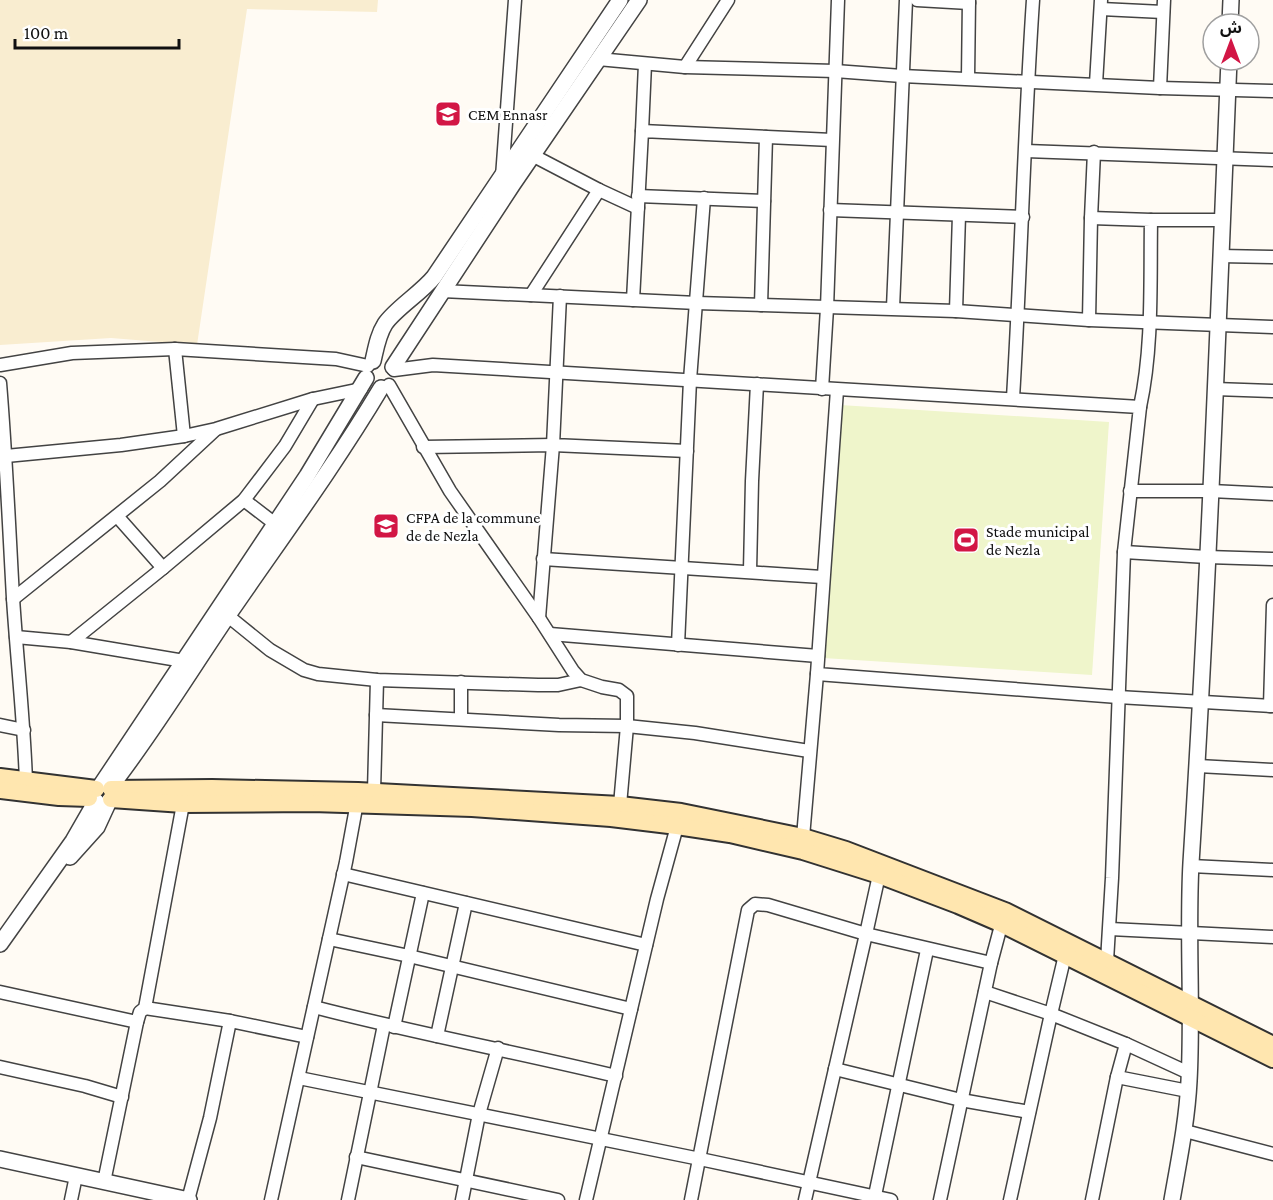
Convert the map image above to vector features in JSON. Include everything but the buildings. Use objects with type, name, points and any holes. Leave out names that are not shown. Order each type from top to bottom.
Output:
[{"type":"main road","points":[[0,777],[183,804],[301,803],[363,796],[472,808],[611,818],[679,819],[803,837],[846,850],[1107,961],[1155,987],[1190,1011],[1273,1059]]},
{"type":"main road","points":[[0,790],[58,797],[212,788],[620,805],[803,851],[879,875],[958,905],[1003,918],[1065,955],[1273,1045]]},
{"type":"street","points":[[502,178],[515,0]]},
{"type":"street","points":[[0,944],[104,794],[184,661],[307,476],[367,373],[384,326],[390,317],[422,291],[434,277],[620,0]]},
{"type":"street","points":[[104,794],[144,743],[389,378],[442,291],[532,155],[639,0]]},
{"type":"street","points":[[685,67],[728,0]]},
{"type":"street","points":[[822,389],[838,0]]},
{"type":"street","points":[[893,308],[906,0]]},
{"type":"street","points":[[917,0],[969,1],[968,78]]},
{"type":"street","points":[[1013,398],[1026,151],[1027,81],[1033,0]]},
{"type":"street","points":[[1096,84],[1101,4],[1163,6],[1160,88]]},
{"type":"street","points":[[598,59],[685,67],[835,71],[1160,88],[1273,91]]},
{"type":"street","points":[[633,300],[645,64]]},
{"type":"street","points":[[1172,1200],[1185,1131],[1189,1073],[1191,866],[1211,491],[1228,72]]},
{"type":"street","points":[[642,131],[832,140]]},
{"type":"street","points":[[761,305],[766,137]]},
{"type":"street","points":[[1026,151],[1273,160]]},
{"type":"street","points":[[1089,320],[1094,152]]},
{"type":"street","points":[[532,155],[598,190],[638,202],[704,198],[764,201]]},
{"type":"street","points":[[531,295],[598,190]]},
{"type":"street","points":[[678,645],[690,380],[704,198]]},
{"type":"street","points":[[830,210],[1023,217]]},
{"type":"street","points":[[956,311],[959,215]]},
{"type":"street","points":[[1091,218],[1221,220]]},
{"type":"street","points":[[1107,961],[1124,552],[1140,407],[1146,376],[1151,220]]},
{"type":"street","points":[[1220,256],[1273,257]]},
{"type":"street","points":[[442,291],[827,308],[893,308],[1089,320],[1273,327]]},
{"type":"street","points":[[539,618],[558,372],[560,296]]},
{"type":"street","points":[[0,378],[3,365],[72,353],[175,349],[336,359],[367,373]]},
{"type":"street","points":[[175,349],[184,436]]},
{"type":"street","points":[[6,456],[122,445],[216,429],[313,399],[367,373],[387,360],[389,378],[423,447],[483,541],[581,680]]},
{"type":"street","points":[[367,373],[370,384],[433,365],[1140,407]]},
{"type":"street","points":[[0,383],[26,782]]},
{"type":"street","points":[[750,571],[757,384]]},
{"type":"street","points":[[1215,389],[1273,391]]},
{"type":"street","points":[[803,837],[837,390]]},
{"type":"street","points":[[71,642],[244,500],[285,446],[313,399]]},
{"type":"street","points":[[13,599],[160,481],[216,429]]},
{"type":"street","points":[[423,447],[553,445],[687,451]]},
{"type":"street","points":[[1130,491],[1273,494]]},
{"type":"street","points":[[244,500],[274,523]]},
{"type":"street","points":[[117,516],[163,568]]},
{"type":"street","points":[[1124,552],[1273,559]]},
{"type":"street","points":[[543,559],[822,577]]},
{"type":"street","points":[[817,674],[1271,706],[1273,605]]},
{"type":"street","points":[[228,616],[270,650],[304,670],[318,674],[377,680],[558,685],[581,680],[624,693],[628,700],[620,805]]},
{"type":"street","points":[[550,634],[818,656]]},
{"type":"street","points":[[16,638],[71,642],[184,661]]},
{"type":"street","points":[[271,1200],[343,874],[363,796],[376,715],[377,680]]},
{"type":"street","points":[[461,682],[461,719]]},
{"type":"street","points":[[376,715],[559,725],[627,726],[695,733],[809,751]]},
{"type":"street","points":[[0,725],[24,730]]},
{"type":"street","points":[[1198,766],[1273,770]]},
{"type":"street","points":[[104,1182],[137,1022],[140,1012],[145,1008],[183,804]]},
{"type":"street","points":[[586,1200],[646,945],[679,819]]},
{"type":"street","points":[[1191,866],[1273,870]]},
{"type":"street","points":[[343,874],[646,945]]},
{"type":"street","points":[[805,1200],[879,875]]},
{"type":"street","points":[[348,1200],[369,1091],[409,956],[423,893]]},
{"type":"street","points":[[436,1036],[466,903]]},
{"type":"street","points":[[691,1200],[748,910],[755,904],[768,905],[927,950],[991,963]]},
{"type":"street","points":[[940,1200],[991,963],[1003,918]]},
{"type":"street","points":[[1110,930],[1273,937]]},
{"type":"street","points":[[329,939],[632,1009]]},
{"type":"street","points":[[874,1198],[927,950]]},
{"type":"street","points":[[1010,1200],[1065,955]]},
{"type":"street","points":[[0,992],[137,1022]]},
{"type":"street","points":[[985,992],[1051,1014],[1126,1044],[1189,1073]]},
{"type":"street","points":[[314,1007],[389,1026],[498,1048],[616,1076]]},
{"type":"street","points":[[145,1008],[230,1021],[307,1037]]},
{"type":"street","points":[[0,1159],[188,1200],[210,1118],[230,1021]]},
{"type":"street","points":[[1092,1200],[1126,1044]]},
{"type":"street","points":[[462,1200],[479,1114],[498,1048]]},
{"type":"street","points":[[0,1067],[85,1086],[122,1097]]},
{"type":"street","points":[[835,1069],[961,1100],[1029,1112]]},
{"type":"street","points":[[1117,1077],[1188,1091]]},
{"type":"street","points":[[299,1078],[600,1138],[891,1200]]},
{"type":"street","points":[[1185,1131],[1273,1154]]},
{"type":"street","points":[[356,1157],[558,1200]]},
{"type":"street","points":[[71,1200],[76,1176]]},
{"type":"shaded area","points":[[0,0],[378,0],[377,12],[247,9],[197,345],[111,338],[0,345]]},
{"type":"green space","name":"Stade municipal de Nezla","points":[[840,405],[1109,422],[1092,675],[823,658]]},
{"type":"place","name":"CEM Ennasr","points":[[448,114]]},
{"type":"place","name":"CFPA de la commune de de Nezla","points":[[386,526]]},
{"type":"place","name":"Stade municipal de Nezla","points":[[966,540]]}]
